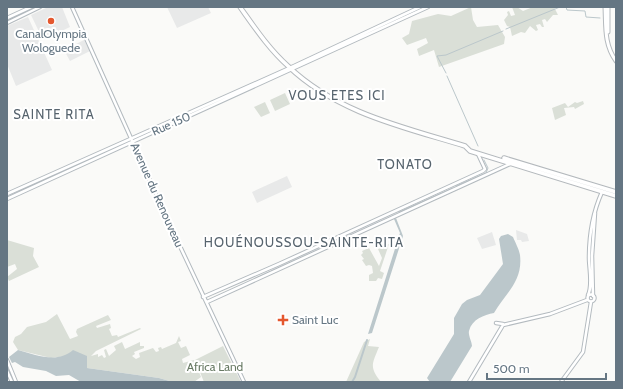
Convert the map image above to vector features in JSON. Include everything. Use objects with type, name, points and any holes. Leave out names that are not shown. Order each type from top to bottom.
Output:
[{"type":"highway","points":[[240,7],[266,43],[291,69],[316,88],[356,111],[465,146],[470,152],[616,196]]},
{"type":"highway","points":[[504,158],[616,192]]},
{"type":"main road","points":[[607,7],[607,44],[616,61]]},
{"type":"main road","points":[[607,18],[610,49],[616,57]]},
{"type":"street","points":[[7,18],[31,7]]},
{"type":"street","points":[[7,22],[40,7]]},
{"type":"street","name":"Avenue du Renouveau","points":[[72,7],[203,297],[244,382]]},
{"type":"street","points":[[291,69],[420,7]]},
{"type":"street","points":[[291,69],[428,7]]},
{"type":"street","name":"Rue 150","points":[[7,194],[132,140],[171,125],[291,69]]},
{"type":"street","name":"Rue 150","points":[[7,199],[169,121],[291,69]]},
{"type":"street","points":[[169,121],[171,125]]},
{"type":"street","points":[[203,297],[231,286],[483,171],[485,169],[478,154]]},
{"type":"street","points":[[206,301],[510,163]]},
{"type":"street","points":[[561,382],[583,352],[590,310],[588,295],[589,256],[595,209],[602,192]]},
{"type":"street","points":[[500,328],[496,323],[505,324],[550,314],[594,300],[592,256],[595,209]]},
{"type":"street","points":[[588,295],[593,296]]},
{"type":"street","points":[[469,382],[500,328],[505,324]]},
{"type":"street","points":[[7,360],[16,382]]},
{"type":"street","points":[[7,371],[12,382]]},
{"type":"shaded area","name":"CanalOlympia Wologuede","points":[[48,7],[62,7],[70,27],[43,40],[31,15]]},
{"type":"shaded area","points":[[167,7],[208,7],[211,13],[177,28]]},
{"type":"shaded area","points":[[28,17],[52,70],[16,86],[7,64],[7,26]]},
{"type":"shaded area","points":[[84,40],[90,51],[70,61],[64,50]]},
{"type":"shaded area","points":[[287,176],[292,187],[257,203],[252,192]]},
{"type":"shaded area","points":[[396,218],[403,236],[372,333],[368,334],[400,233],[394,219]]},
{"type":"shaded area","points":[[516,230],[527,234],[529,241],[522,242],[521,240],[517,240]]},
{"type":"shaded area","points":[[492,232],[496,245],[482,249],[477,238]]},
{"type":"shaded area","points":[[508,234],[513,237],[520,255],[519,272],[513,286],[494,313],[479,318],[473,323],[469,331],[472,346],[450,382],[430,382],[427,378],[454,334],[454,318],[462,304],[467,300],[480,295],[503,264],[499,239],[501,236]]},
{"type":"shaded area","points":[[18,350],[40,356],[60,357],[73,350],[87,356],[87,368],[159,378],[173,382],[81,382],[69,375],[56,376],[46,371],[23,367],[15,362],[12,363],[9,357]]},
{"type":"green space","points":[[471,7],[473,20],[477,27],[498,25],[505,37],[504,44],[439,67],[434,50],[419,56],[417,49],[428,43],[426,38],[407,45],[402,38],[409,34],[412,21],[438,14],[451,16]]},
{"type":"green space","points":[[512,7],[517,7],[523,11],[533,7],[554,7],[558,15],[553,15],[547,22],[545,19],[542,20],[544,27],[540,24],[536,25],[538,30],[536,31],[530,26],[525,33],[521,32],[512,36],[510,27],[507,26],[504,20],[508,15],[507,12],[509,11],[511,16],[515,15]]},
{"type":"green space","points":[[285,93],[290,104],[275,111],[270,100]]},
{"type":"green space","points":[[583,101],[584,104],[575,109],[574,107],[564,108],[566,115],[555,120],[552,108],[565,103],[568,107],[575,102],[577,103]]},
{"type":"green space","points":[[265,102],[270,113],[261,117],[254,107]]},
{"type":"green space","points":[[7,240],[34,248],[33,256],[39,267],[9,281],[7,277],[17,269],[15,264],[7,267]]},
{"type":"green space","points":[[389,244],[380,271],[384,273],[382,279],[378,278],[376,281],[369,281],[369,275],[373,273],[372,266],[366,266],[362,260],[364,259],[361,255],[363,253],[362,251],[369,248],[379,266],[382,258],[378,249]]},
{"type":"green space","points":[[57,314],[70,339],[78,336],[76,332],[77,329],[108,315],[111,320],[96,326],[97,328],[110,324],[111,328],[109,329],[112,336],[117,335],[118,337],[140,328],[141,329],[96,351],[91,356],[98,354],[98,357],[102,355],[104,358],[106,357],[104,350],[106,349],[109,356],[116,350],[114,346],[122,342],[125,349],[140,342],[140,346],[144,346],[144,348],[134,352],[135,354],[132,356],[136,359],[140,357],[139,353],[153,348],[156,352],[159,351],[158,348],[161,347],[162,349],[176,343],[179,336],[181,341],[178,342],[181,348],[186,346],[190,355],[182,359],[183,363],[194,360],[201,377],[194,382],[173,382],[159,378],[87,368],[67,356],[51,358],[18,350],[13,342],[15,337],[21,334],[27,327],[46,322]]},
{"type":"green space","points":[[370,339],[368,346],[379,347],[373,362],[373,369],[381,382],[346,382],[364,342]]},
{"type":"green space","name":"Africa Land","points":[[223,346],[241,382],[204,382],[195,360]]},
{"type":"waterway","points":[[7,21],[37,7]]},
{"type":"waterway","points":[[506,29],[560,7]]},
{"type":"waterway","points":[[566,7],[567,10],[585,11],[586,17],[600,18]]},
{"type":"waterway","points":[[446,73],[437,56],[446,55],[503,31]]},
{"type":"waterway","points":[[447,76],[478,146]]},
{"type":"waterway","points":[[456,186],[486,173],[488,168],[484,160]]},
{"type":"waterway","points":[[399,212],[453,188]]},
{"type":"waterway","points":[[352,382],[367,340]]},
{"type":"place","name":"CanalOlympia Wologuede","points":[[51,21]]},
{"type":"place","name":"Saint Luc","points":[[283,320]]},
{"type":"district","name":"VOUS ETES ICI","points":[[337,95]]},
{"type":"district","name":"SAINTE RITA","points":[[54,114]]},
{"type":"district","name":"TONATO","points":[[405,164]]},
{"type":"district","name":"HOUÉNOUSSOU-SAINTE-RITA","points":[[304,242]]}]
